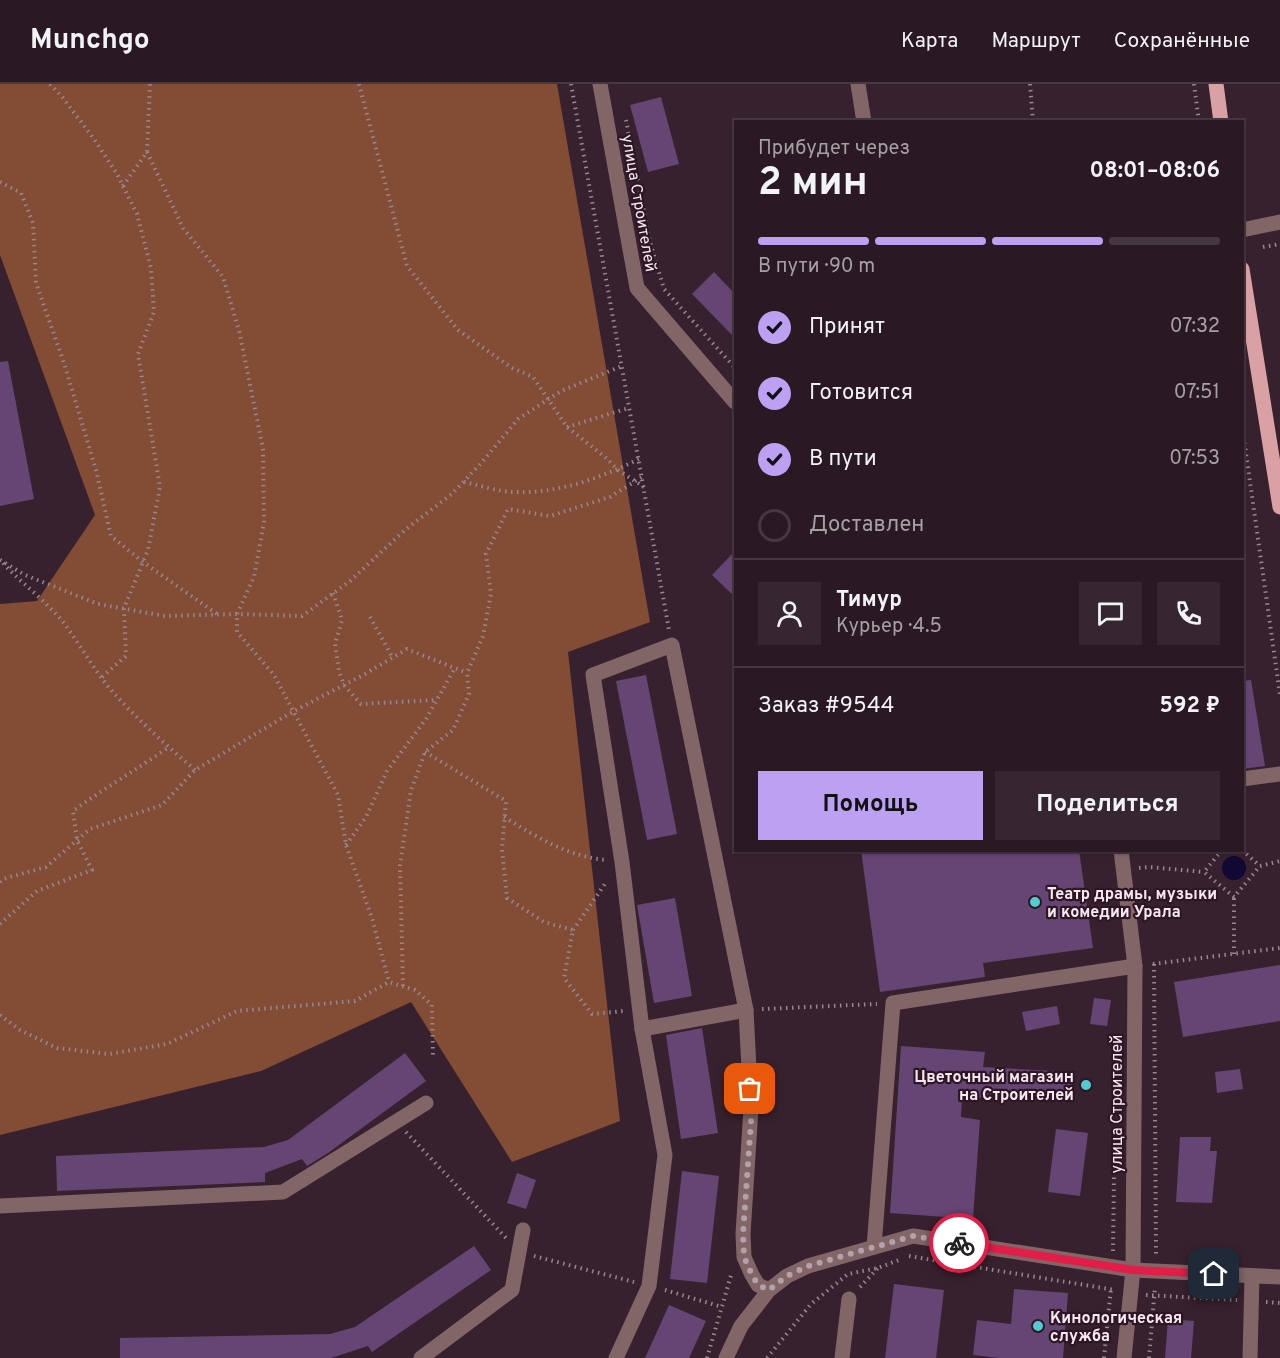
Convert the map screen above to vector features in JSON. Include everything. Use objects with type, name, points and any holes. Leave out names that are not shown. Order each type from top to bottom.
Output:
[{"type":"main road","points":[[1216,84],[1221,120]]},
{"type":"main road","points":[[1244,282],[1280,507]]},
{"type":"street","name":"улица Строителей","points":[[600,84],[637,288],[734,401]]},
{"type":"street","points":[[858,84],[864,120]]},
{"type":"street","points":[[1244,230],[1280,222]]},
{"type":"street","points":[[616,1358],[649,1286],[665,1155],[642,1029],[622,862],[593,675],[672,645],[746,1010],[752,1108],[743,1234],[744,1257],[758,1285],[769,1290]]},
{"type":"street","points":[[1244,779],[1280,774]]},
{"type":"street","name":"улица Строителей","points":[[1121,852],[1135,966],[1133,1270],[1124,1358]]},
{"type":"street","points":[[874,1247],[893,1003],[1135,966]]},
{"type":"street","points":[[642,1029],[746,1010]]},
{"type":"street","points":[[0,1206],[283,1192],[426,1103]]},
{"type":"street","points":[[421,1358],[512,1290],[523,1230]]},
{"type":"street","points":[[726,1358],[741,1326],[769,1290],[787,1276],[808,1266],[913,1236],[1133,1270],[1280,1277]]},
{"type":"street","points":[[1250,1358],[1252,1276]]},
{"type":"street","points":[[842,1358],[849,1299]]},
{"type":"path","points":[[50,84],[94,139],[123,186],[137,214],[151,268],[154,312],[138,354],[160,487],[148,550],[124,608],[126,656],[102,677]]},
{"type":"path","points":[[150,84],[147,152],[183,228],[223,278],[239,330],[263,449],[264,522],[254,577],[237,614],[237,632],[274,675],[338,795],[346,845],[372,918],[389,982]]},
{"type":"path","points":[[359,84],[407,266],[458,330],[512,368],[533,377],[567,427],[618,470],[644,487]]},
{"type":"path","points":[[571,84],[672,645]]},
{"type":"path","points":[[1030,84],[1033,120]]},
{"type":"path","points":[[1194,84],[1199,120]]},
{"type":"path","points":[[626,118],[650,242],[664,289],[734,367]]},
{"type":"path","points":[[123,186],[147,152]]},
{"type":"path","points":[[0,182],[21,193],[33,223],[36,283],[96,470],[111,536],[143,562],[217,614]]},
{"type":"path","points":[[1263,247],[1280,244]]},
{"type":"path","points":[[0,560],[26,575],[98,604],[165,616],[237,614],[302,616],[350,581],[406,529],[452,494],[518,419],[561,391],[622,366]]},
{"type":"path","points":[[567,427],[629,408]]},
{"type":"path","points":[[1244,440],[1280,695]]},
{"type":"path","points":[[464,482],[513,492],[563,488],[606,475],[639,459]]},
{"type":"path","points":[[402,986],[400,865],[411,790],[425,752],[453,729],[469,694],[467,673],[483,636],[491,594],[486,554],[508,509],[550,516],[610,497],[642,477]]},
{"type":"path","points":[[0,560],[62,621],[110,689],[150,730],[195,770]]},
{"type":"path","points":[[333,593],[342,620],[335,644],[339,671],[344,686],[361,704],[436,700]]},
{"type":"path","points":[[370,617],[393,658]]},
{"type":"path","points":[[0,882],[3,879],[46,867],[90,829],[162,805],[195,770],[294,711],[344,686],[407,649],[467,673]]},
{"type":"path","points":[[346,845],[366,817],[387,771],[426,719],[455,668]]},
{"type":"path","points":[[0,924],[37,891],[92,870],[77,840],[74,811],[169,747]]},
{"type":"path","points":[[425,752],[506,801],[502,849],[507,898],[544,922],[573,930]]},
{"type":"path","points":[[504,817],[553,846],[587,859],[622,862]]},
{"type":"path","points":[[1204,872],[1220,852]]},
{"type":"path","points":[[1244,852],[1260,866]]},
{"type":"path","points":[[1234,954],[1234,897],[1260,866],[1280,861]]},
{"type":"path","points":[[622,862],[603,885],[573,930],[564,978],[592,1014],[640,1010]]},
{"type":"path","points":[[1123,870],[1149,867],[1204,872],[1234,897]]},
{"type":"path","points":[[1135,966],[1280,948]]},
{"type":"path","points":[[1149,1358],[1155,1271],[1154,964]]},
{"type":"path","points":[[0,1015],[20,1030],[57,1048],[109,1054],[167,1044],[237,1011],[355,1000],[389,982],[414,990],[432,1005],[433,1057]]},
{"type":"path","points":[[746,1010],[893,1003]]},
{"type":"path","points":[[396,1122],[519,1252],[722,1306]]},
{"type":"path","points":[[1104,1358],[1114,1267],[1115,1166]]},
{"type":"path","points":[[767,1358],[811,1304],[848,1274],[878,1268],[909,1256],[1131,1293],[1280,1303]]},
{"type":"path","points":[[706,1358],[734,1265]]},
{"type":"path","points":[[849,1299],[878,1268]]},
{"type":"shaded area","points":[[0,84],[557,84],[650,622],[568,652],[620,1121],[512,1162],[411,1002],[261,1071],[0,1135],[0,604],[37,601],[95,515],[0,255]]},
{"type":"shaded area","points":[[1234,856],[1243,859],[1246,868],[1243,877],[1234,880],[1225,877],[1222,868],[1225,859]]},
{"type":"building","points":[[661,97],[679,164],[648,172],[630,105]]},
{"type":"building","points":[[714,272],[734,293],[734,337],[692,294]]},
{"type":"building","points":[[8,361],[34,499],[0,506],[0,362]]},
{"type":"building","points":[[734,552],[734,596],[712,575]]},
{"type":"building","points":[[646,675],[677,834],[647,840],[616,681]]},
{"type":"building","points":[[1251,680],[1265,766],[1244,769],[1244,681]]},
{"type":"building","points":[[861,852],[1079,852],[1093,948],[983,963],[985,977],[880,992]]},
{"type":"building","points":[[675,898],[692,996],[654,1003],[637,905]]},
{"type":"building","points":[[1280,965],[1280,1021],[1183,1037],[1174,982]]},
{"type":"building","points":[[1094,998],[1111,1000],[1107,1026],[1090,1024]]},
{"type":"building","points":[[1057,1006],[1060,1024],[1026,1031],[1022,1012]]},
{"type":"building","points":[[702,1028],[718,1133],[681,1139],[666,1035]]},
{"type":"building","points":[[901,1046],[985,1052],[983,1067],[1070,1072],[1074,1093],[1025,1092],[1025,1099],[962,1097],[961,1117],[980,1120],[973,1219],[890,1213]]},
{"type":"building","points":[[405,1053],[426,1081],[307,1166],[302,1159],[265,1173],[265,1182],[57,1191],[56,1156],[264,1147],[288,1140]]},
{"type":"building","points":[[1240,1069],[1243,1089],[1217,1093],[1215,1072]]},
{"type":"building","points":[[1056,1129],[1088,1133],[1080,1196],[1048,1192]]},
{"type":"building","points":[[1180,1137],[1211,1137],[1210,1151],[1217,1151],[1212,1203],[1176,1202]]},
{"type":"building","points":[[682,1171],[719,1176],[707,1283],[670,1279]]},
{"type":"building","points":[[517,1173],[536,1180],[526,1209],[507,1203]]},
{"type":"building","points":[[474,1246],[491,1270],[372,1352],[368,1346],[331,1358],[120,1358],[120,1338],[330,1334],[355,1327]]},
{"type":"building","points":[[894,1284],[944,1290],[936,1358],[885,1358]]},
{"type":"building","name":"Кинологическая служба","points":[[1014,1289],[1068,1293],[1063,1358],[1000,1358],[973,1355],[977,1320],[1011,1324]]},
{"type":"building","points":[[669,1305],[706,1321],[689,1358],[645,1358]]},
{"type":"building","points":[[1168,1319],[1194,1321],[1191,1358],[1165,1358]]},
{"type":"way so far","points":[[750,1089],[752,1108],[743,1234],[744,1257],[758,1285],[769,1290],[787,1276],[808,1266],[913,1236],[959,1243]]},
{"type":"place","name":"Театр драмы, музыки и комедии Урала","points":[[1035,902]]},
{"type":"place","name":"Цветочный магазин на Строителей","points":[[1086,1085]]},
{"type":"place","name":"Кинологическая служба","points":[[1038,1326]]},
{"type":"route","points":[[959,1243],[1133,1270],[1214,1274]]}]
